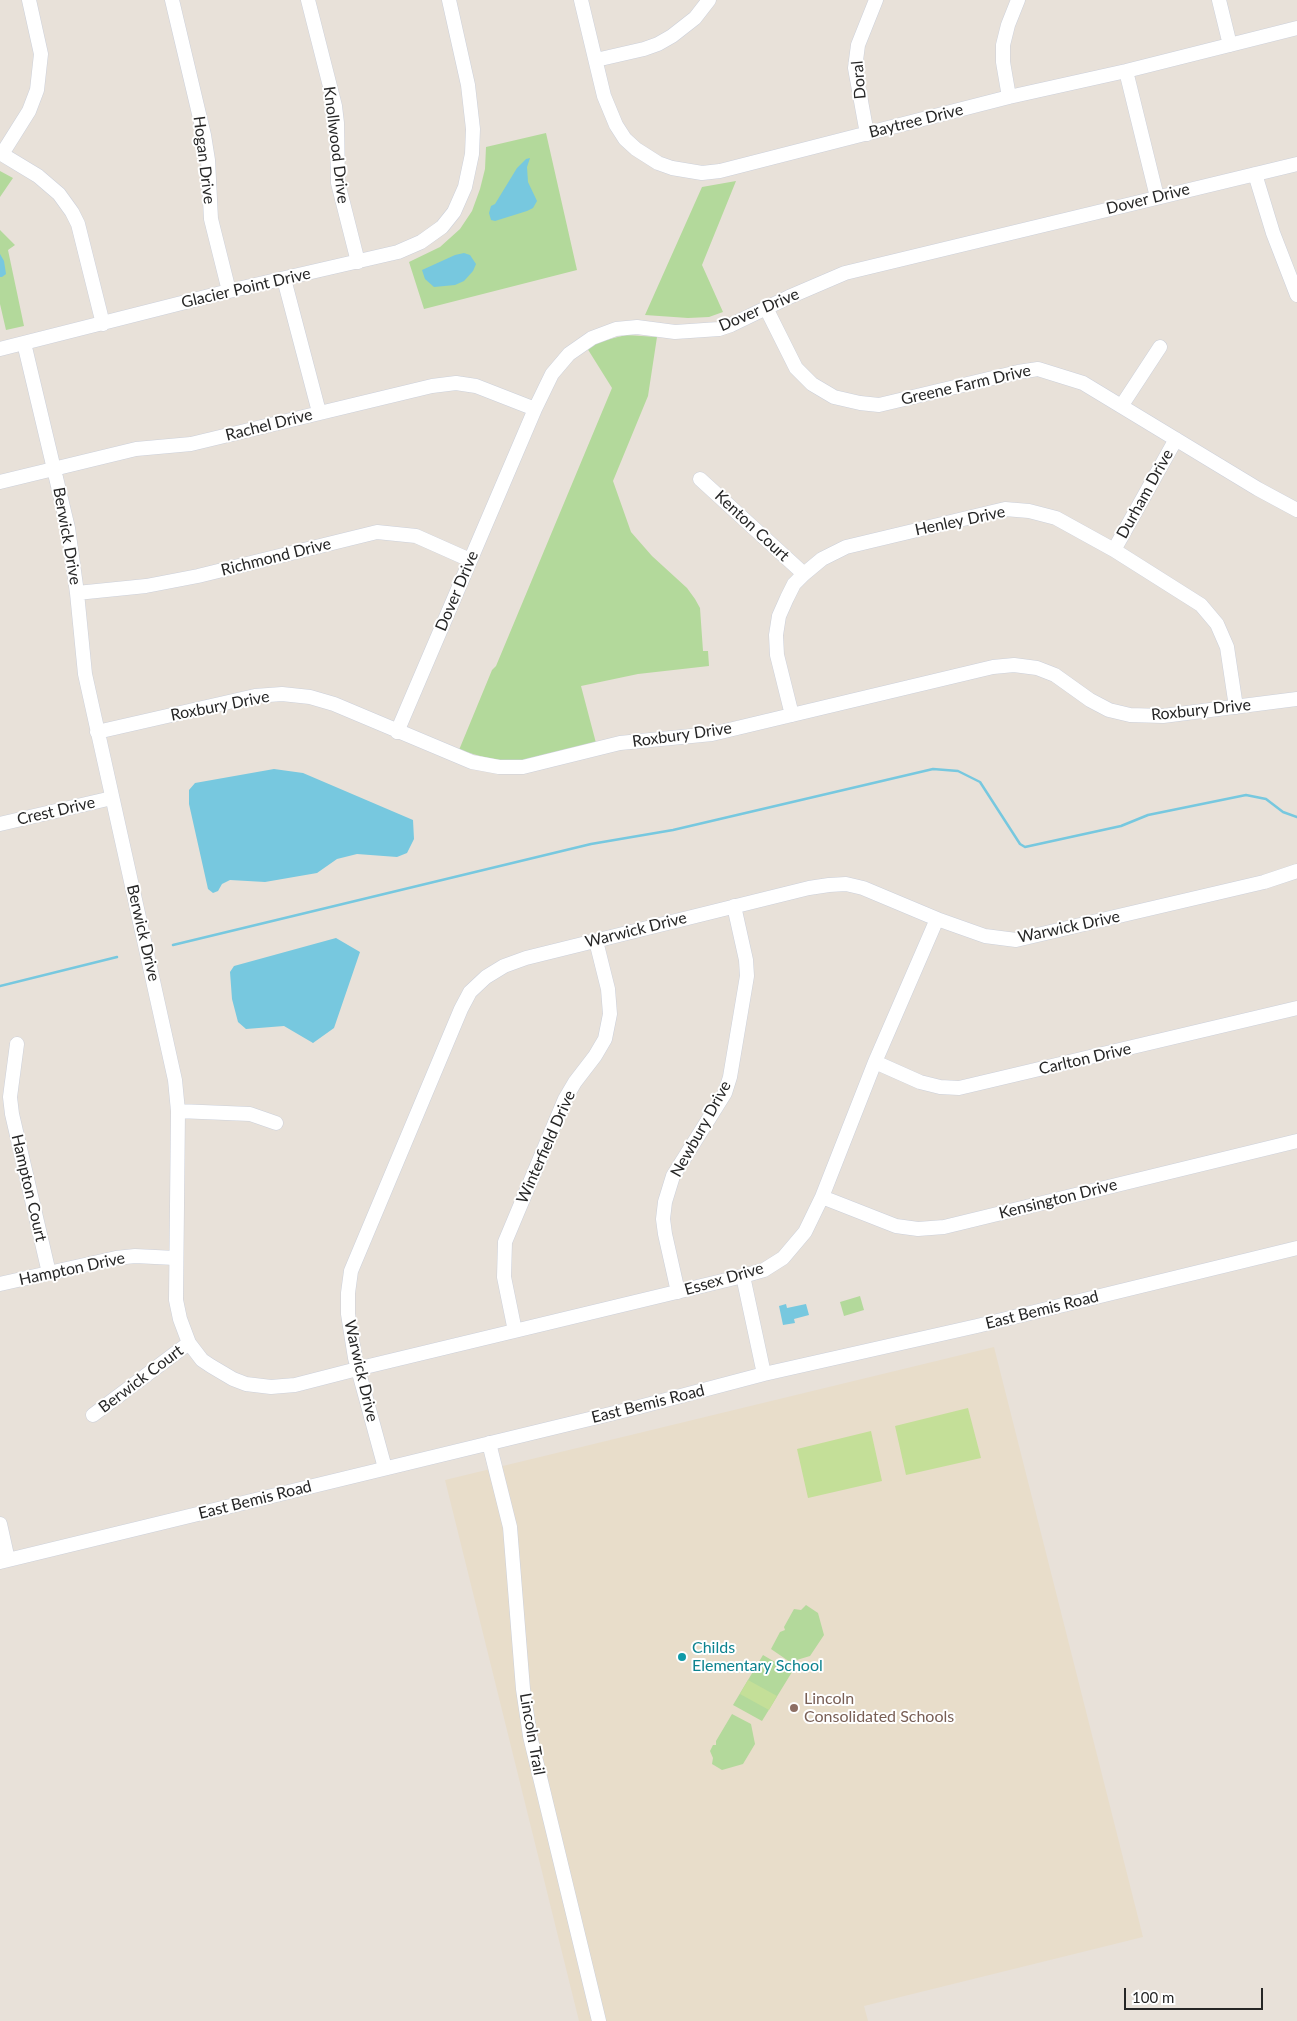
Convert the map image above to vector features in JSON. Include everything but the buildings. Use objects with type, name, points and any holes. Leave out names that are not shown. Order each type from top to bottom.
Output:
[{"type":"street","points":[[29,0],[40,54],[37,90],[29,111],[1,153],[38,176],[59,194],[72,212],[78,224],[103,324]]},
{"type":"street","name":"Hogan Drive","points":[[172,0],[204,135],[208,160],[211,219],[229,292]]},
{"type":"street","name":"Knollwood Drive","points":[[308,0],[335,106],[338,183],[358,262]]},
{"type":"street","name":"Glacier Point Drive","points":[[0,349],[284,278],[398,252],[421,242],[442,227],[454,212],[465,187],[472,154],[473,128],[468,85],[449,0]]},
{"type":"street","name":"Baytree Drive","points":[[581,0],[608,109],[625,139],[646,156],[672,168],[702,173],[1297,28]]},
{"type":"street","points":[[596,60],[658,44],[672,36],[695,18],[709,0]]},
{"type":"street","name":"Doral","points":[[867,134],[855,68],[858,45],[876,0]]},
{"type":"street","points":[[1009,97],[1003,62],[1003,45],[1008,25],[1018,0]]},
{"type":"street","points":[[1219,0],[1230,45]]},
{"type":"street","points":[[1126,70],[1157,197]]},
{"type":"street","name":"Dover Drive","points":[[397,732],[535,409],[552,374],[569,354],[592,338],[616,329],[637,327],[675,332],[719,329],[845,274],[1297,164]]},
{"type":"street","points":[[1255,174],[1273,233],[1297,295]]},
{"type":"street","points":[[284,278],[319,412]]},
{"type":"street","name":"Greene Farm Drive","points":[[766,308],[796,368],[812,384],[834,397],[879,405],[1038,368],[1083,382],[1258,489],[1297,510]]},
{"type":"street","name":"Berwick Drive","points":[[24,344],[68,528],[85,674],[175,1080],[178,1111],[175,1258],[176,1300],[180,1318],[189,1343],[202,1360],[233,1379],[259,1386],[295,1385],[358,1368]]},
{"type":"street","points":[[1122,405],[1160,347]]},
{"type":"street","name":"Rachel Drive","points":[[0,482],[136,449],[191,444],[432,386],[456,383],[476,386],[535,409]]},
{"type":"street","name":"Durham Drive","points":[[1114,550],[1176,439]]},
{"type":"street","name":"Kenton Court","points":[[700,479],[804,574]]},
{"type":"street","name":"Henley Drive","points":[[792,715],[777,655],[776,635],[779,616],[783,607],[794,584],[804,574],[822,559],[846,547],[1005,509],[1029,511],[1056,518],[1114,550],[1201,605],[1218,624],[1227,647],[1236,707]]},
{"type":"street","name":"Richmond Drive","points":[[77,593],[146,586],[191,577],[377,532],[416,536],[470,560]]},
{"type":"street","name":"Roxbury Drive","points":[[97,732],[255,696],[282,694],[310,697],[334,704],[472,762],[499,767],[523,767],[620,743],[712,734],[993,667],[1014,665],[1037,668],[1055,675],[1090,700],[1109,710],[1130,716],[1163,716],[1297,699]]},
{"type":"street","name":"Crest Drive","points":[[0,824],[112,798]]},
{"type":"street","name":"Warwick Drive","points":[[385,1468],[358,1368],[348,1314],[351,1272],[461,1009],[470,992],[486,977],[504,966],[526,958],[809,888],[846,884],[863,888],[937,919],[985,936],[1006,940],[1028,939],[1255,884],[1297,871]]},
{"type":"street","name":"Newbury Drive","points":[[678,1292],[665,1234],[663,1219],[665,1202],[673,1176],[725,1093],[730,1077],[747,976],[746,960],[734,906]]},
{"type":"street","name":"Essex Drive","points":[[358,1368],[743,1276],[764,1270],[783,1258],[805,1232],[822,1197],[875,1062],[937,919]]},
{"type":"street","name":"Winterfield Drive","points":[[515,1331],[504,1277],[505,1242],[565,1099],[605,1039],[610,1014],[608,989],[596,941]]},
{"type":"street","name":"Carlton Drive","points":[[875,1062],[920,1082],[940,1087],[959,1088],[1297,1008]]},
{"type":"street","name":"Hampton Court","points":[[17,1044],[10,1097],[12,1114],[49,1273]]},
{"type":"street","points":[[178,1111],[250,1114],[276,1122]]},
{"type":"street","name":"Kensington Drive","points":[[822,1197],[896,1226],[918,1229],[944,1227],[1297,1141]]},
{"type":"street","name":"East Bemis Road","points":[[4,1561],[639,1407],[764,1374],[977,1326],[1297,1248]]},
{"type":"street","name":"Hampton Drive","points":[[0,1284],[116,1258],[136,1256],[175,1258]]},
{"type":"street","points":[[743,1276],[764,1374]]},
{"type":"street","name":"Berwick Court","points":[[93,1415],[189,1343]]},
{"type":"street","name":"Lincoln Trail","points":[[489,1443],[510,1527],[525,1704],[530,1736],[599,2021]]},
{"type":"street","points":[[0,1524],[4,1561]]},
{"type":"shaded area","name":"Lincoln Consolidated Schools","points":[[994,1347],[1143,1937],[864,2006],[868,2021],[579,2021],[445,1480]]},
{"type":"green space","points":[[546,133],[577,270],[424,309],[409,262],[440,247],[460,229],[472,211],[480,189],[485,169],[486,147]]},
{"type":"green space","points":[[0,171],[13,178],[0,197]]},
{"type":"green space","points":[[736,181],[702,265],[723,312],[709,317],[688,318],[645,315],[702,187]]},
{"type":"green space","points":[[0,230],[15,245],[8,250],[24,326],[6,330],[0,304]]},
{"type":"green space","points":[[626,335],[657,337],[648,396],[613,481],[631,532],[652,556],[687,588],[700,608],[703,651],[708,651],[709,666],[638,674],[581,686],[596,743],[524,760],[494,760],[459,750],[612,388],[587,348],[598,342]]},
{"type":"green space","points":[[860,1296],[864,1310],[844,1316],[840,1302]]},
{"type":"green space","points":[[968,1408],[981,1458],[906,1475],[895,1426]]},
{"type":"green space","points":[[871,1431],[882,1481],[808,1498],[797,1449]]},
{"type":"green space","points":[[806,1605],[818,1613],[824,1635],[810,1656],[790,1662],[771,1649],[780,1632],[785,1630],[784,1627],[794,1609],[801,1610]]},
{"type":"green space","points":[[763,1655],[792,1672],[762,1721],[733,1705]]},
{"type":"green space","points":[[748,1680],[777,1696],[769,1710],[740,1694]]},
{"type":"green space","points":[[732,1714],[751,1724],[755,1744],[743,1764],[722,1770],[712,1764],[713,1758],[710,1751],[713,1745],[716,1745],[716,1741]]},
{"type":"water","points":[[530,158],[527,167],[528,182],[537,201],[533,208],[495,221],[491,220],[489,213],[491,206],[495,204],[517,168],[526,159]]},
{"type":"water","points":[[464,253],[470,255],[476,264],[473,271],[464,281],[455,285],[434,287],[425,279],[422,270],[455,255]]},
{"type":"water","points":[[0,254],[4,261],[6,274],[2,277],[0,277]]},
{"type":"water","points":[[274,769],[303,773],[413,820],[414,839],[407,853],[397,857],[357,854],[337,859],[317,873],[265,882],[230,880],[222,884],[218,891],[213,893],[208,889],[189,804],[189,790],[195,783]]},
{"type":"water","points":[[336,938],[360,952],[334,1028],[313,1043],[284,1026],[246,1029],[238,1022],[232,999],[230,972],[234,966]]},
{"type":"water","points":[[786,1304],[787,1308],[806,1304],[809,1315],[794,1319],[795,1323],[783,1325],[779,1306]]},
{"type":"waterway","points":[[173,945],[591,844],[673,830],[933,769],[958,771],[980,782],[1020,844],[1025,847],[1121,826],[1148,815],[1246,795],[1266,799],[1283,812],[1297,817]]},
{"type":"waterway","points":[[0,986],[117,957]]},
{"type":"place","name":"Childs Elementary School","points":[[682,1657]]},
{"type":"place","name":"Lincoln Consolidated Schools","points":[[794,1708]]}]
